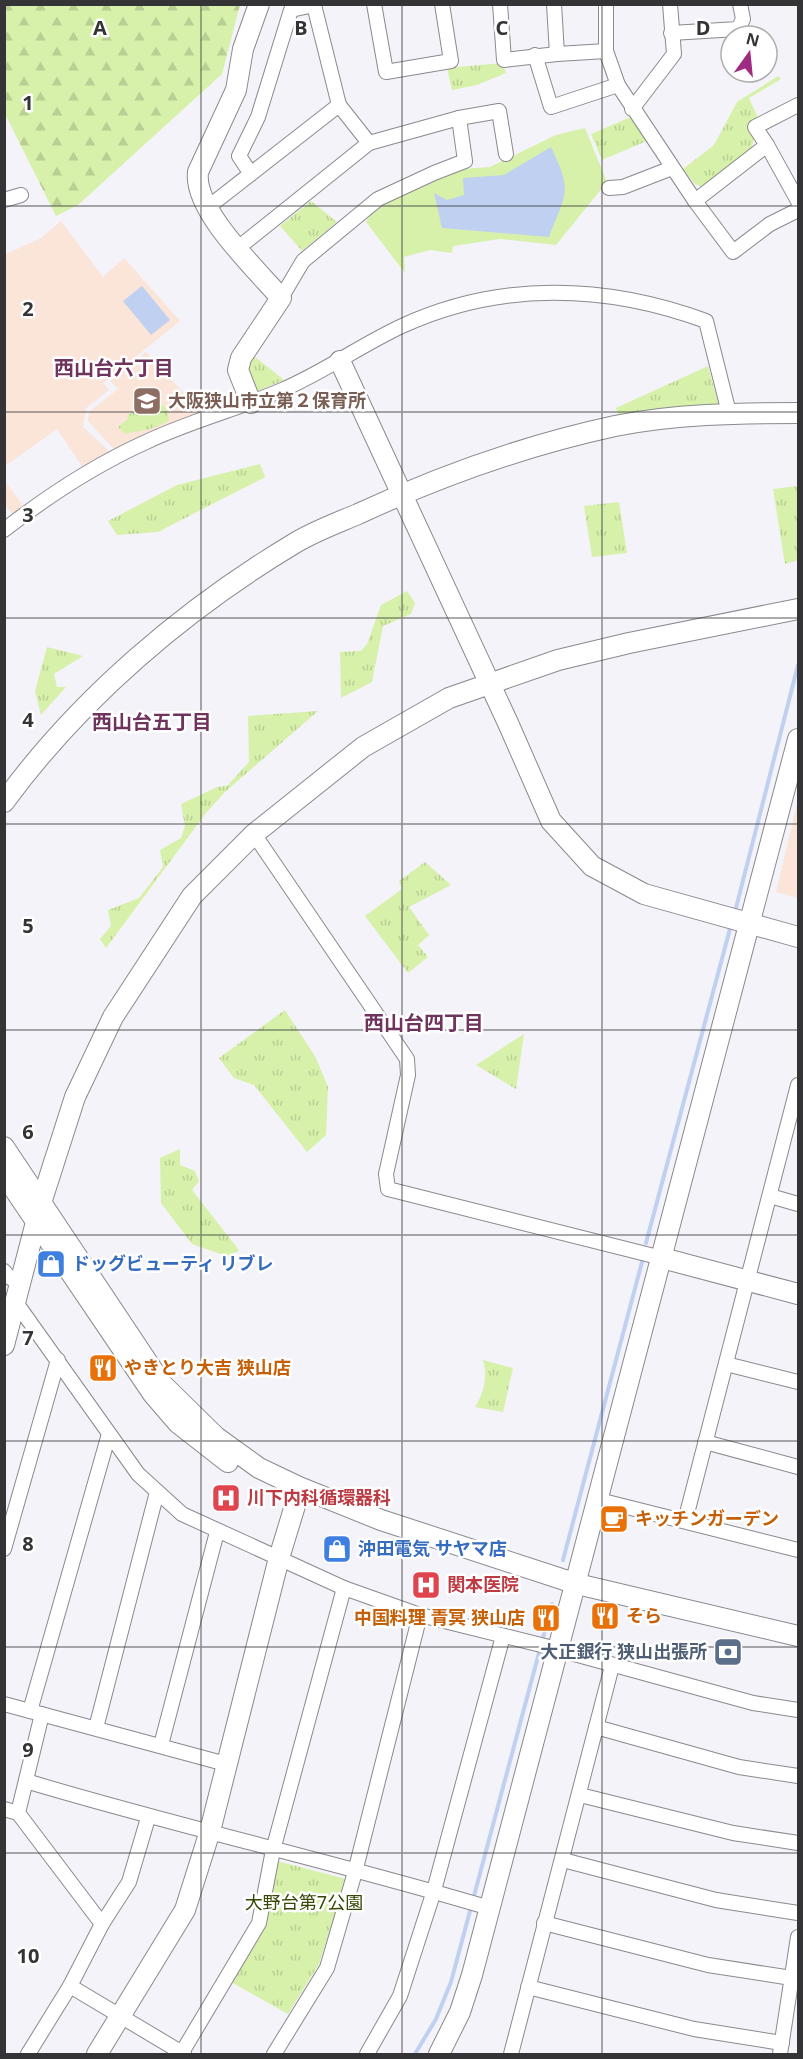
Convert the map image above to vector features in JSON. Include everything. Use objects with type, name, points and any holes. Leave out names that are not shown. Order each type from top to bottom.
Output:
[{"type":"street","points":[[259,4],[243,49],[236,90],[198,172],[197,181],[207,208],[281,298]]},
{"type":"street","points":[[374,4],[386,72],[451,61],[442,4]]},
{"type":"street","points":[[500,4],[504,60],[536,55],[606,51]]},
{"type":"street","points":[[554,4],[557,54]]},
{"type":"street","points":[[606,4],[606,51],[618,85],[694,201],[733,252],[770,224],[798,210]]},
{"type":"street","points":[[632,109],[674,54],[670,4]]},
{"type":"street","points":[[671,33],[738,29],[742,19],[740,4]]},
{"type":"street","points":[[252,174],[239,156],[258,117],[291,10],[313,5],[339,105],[369,143]]},
{"type":"street","points":[[536,55],[551,107],[618,85]]},
{"type":"street","points":[[207,208],[339,105]]},
{"type":"street","points":[[798,105],[755,127],[798,201]]},
{"type":"street","points":[[238,248],[369,143],[459,118],[499,111],[506,154]]},
{"type":"street","points":[[251,403],[238,370],[241,358],[303,261],[378,200],[434,172],[465,161],[459,118]]},
{"type":"street","points":[[694,201],[766,145]]},
{"type":"street","points":[[609,188],[623,187],[672,168]]},
{"type":"street","points":[[4,200],[21,195]]},
{"type":"street","points":[[4,530],[86,472],[148,441],[251,403],[340,362],[402,326],[464,303],[506,295],[548,293],[630,297],[706,321],[729,413]]},
{"type":"street","points":[[340,362],[488,685],[508,723],[550,821],[592,866],[644,894],[798,937]]},
{"type":"street","points":[[4,802],[43,754],[105,687],[200,605],[297,542],[402,494],[508,454],[616,426],[729,413],[798,413]]},
{"type":"street","points":[[4,1345],[19,1294],[40,1203],[75,1097],[113,1017],[192,896],[254,834],[363,747],[449,698],[568,658],[798,609]]},
{"type":"street","points":[[439,2055],[460,2012],[478,1905],[546,1646],[576,1589],[752,924],[798,739]]},
{"type":"street","points":[[254,834],[407,1059],[408,1075],[386,1174],[388,1189],[798,1294]]},
{"type":"street","points":[[685,1521],[770,1196],[795,1115],[798,1085]]},
{"type":"street","points":[[4,1147],[162,1384],[216,1437],[259,1468],[381,1520],[576,1589],[798,1636]]},
{"type":"street","points":[[4,1174],[153,1394],[178,1423],[203,1445],[248,1475],[297,1499],[430,1548],[798,1648]]},
{"type":"street","points":[[770,1196],[798,1204]]},
{"type":"street","points":[[4,1271],[58,1360],[138,1474],[182,1514],[217,1532],[344,1588],[420,1615],[546,1646],[753,1703],[798,1710]]},
{"type":"street","points":[[4,1549],[58,1360]]},
{"type":"street","points":[[726,1364],[798,1382]]},
{"type":"street","points":[[102,1924],[11,1811],[26,1781],[36,1712],[109,1434]]},
{"type":"street","points":[[705,1442],[798,1467]]},
{"type":"street","points":[[96,1728],[157,1492]]},
{"type":"street","points":[[97,2055],[185,1910],[210,1831],[279,1558],[297,1499]]},
{"type":"street","points":[[599,1500],[798,1550]]},
{"type":"street","points":[[161,1745],[217,1532]]},
{"type":"street","points":[[70,1986],[119,2018],[182,2054],[259,1923],[273,1850],[344,1588]]},
{"type":"street","points":[[274,2055],[327,1968],[355,1872],[420,1615]]},
{"type":"street","points":[[367,2055],[400,1996],[433,1894],[503,1636]]},
{"type":"street","points":[[513,2054],[544,1923],[563,1860],[612,1666]]},
{"type":"street","points":[[4,1704],[226,1764]]},
{"type":"street","points":[[596,1727],[738,1767],[798,1776]]},
{"type":"street","points":[[26,1781],[148,1818],[210,1831],[478,1905]]},
{"type":"street","points":[[580,1795],[733,1833],[798,1843]]},
{"type":"street","points":[[28,2055],[70,1986],[102,1924],[129,1882],[148,1818]]},
{"type":"street","points":[[563,1860],[716,1900],[798,1913]]},
{"type":"street","points":[[544,1923],[708,1965],[795,1978]]},
{"type":"street","points":[[528,1987],[781,2049],[795,1978],[798,1937]]},
{"type":"shaded area","points":[[61,221],[103,277],[124,258],[180,321],[103,383],[109,390],[86,408],[83,427],[110,452],[86,472],[57,429],[5,466],[4,255],[41,238]]},
{"type":"shaded area","name":"大阪狭山市立第２保育所","points":[[146,352],[202,413],[115,450],[88,421],[89,412],[118,389],[110,381]]},
{"type":"shaded area","points":[[4,480],[28,512],[13,515],[5,505]]},
{"type":"shaded area","points":[[798,800],[798,898],[776,892]]},
{"type":"green space","points":[[5,4],[240,5],[222,74],[78,205],[56,216],[5,114]]},
{"type":"green space","points":[[502,63],[506,73],[477,85],[452,90],[447,68]]},
{"type":"green space","points":[[765,84],[773,84],[749,98],[759,120],[751,151],[702,187],[695,184],[683,169],[714,145],[737,102]]},
{"type":"green space","points":[[633,116],[649,140],[602,160],[591,134]]},
{"type":"green space","points":[[585,128],[607,182],[556,245],[500,239],[453,246],[452,253],[430,250],[404,257],[405,273],[366,222],[372,212],[406,193],[462,169],[490,167],[556,135]]},
{"type":"green space","points":[[311,201],[337,222],[302,251],[280,226]]},
{"type":"green space","points":[[254,356],[284,380],[258,391],[246,370],[247,359]]},
{"type":"green space","points":[[708,366],[720,409],[620,419],[616,408]]},
{"type":"green space","points":[[151,399],[158,400],[167,409],[169,421],[150,429],[125,434],[118,427],[128,419],[127,416]]},
{"type":"green space","points":[[260,464],[265,477],[158,532],[117,535],[108,521],[177,485]]},
{"type":"green space","points":[[798,486],[798,560],[785,564],[773,489]]},
{"type":"green space","points":[[619,502],[627,553],[592,557],[584,506]]},
{"type":"green space","points":[[407,591],[415,603],[411,614],[383,626],[372,682],[341,698],[340,652],[361,651],[367,644],[381,605]]},
{"type":"green space","points":[[47,647],[83,656],[54,674],[57,687],[66,687],[41,715],[35,691]]},
{"type":"green space","points":[[318,711],[226,791],[206,813],[106,948],[100,939],[111,926],[108,910],[139,898],[163,867],[160,850],[181,838],[185,826],[181,804],[217,787],[227,786],[249,762],[248,716]]},
{"type":"green space","points":[[425,862],[451,885],[409,907],[429,935],[418,945],[428,957],[408,973],[365,916],[402,889],[399,881]]},
{"type":"green space","points":[[285,1010],[316,1058],[328,1087],[326,1135],[307,1152],[254,1085],[234,1078],[219,1058]]},
{"type":"green space","points":[[524,1034],[516,1089],[476,1065]]},
{"type":"green space","points":[[180,1149],[180,1165],[195,1171],[199,1181],[192,1190],[239,1250],[229,1257],[192,1244],[161,1203],[160,1158]]},
{"type":"green space","points":[[483,1360],[513,1368],[503,1412],[475,1407],[484,1384]]},
{"type":"green space","name":"大野台第7公園","points":[[277,1861],[346,1879],[319,1964],[288,2014],[231,1982]]},
{"type":"water","points":[[551,147],[562,174],[565,192],[549,237],[442,228],[434,193],[447,200],[464,195],[463,178],[504,175]]},
{"type":"water","points":[[142,286],[170,320],[151,335],[123,301]]},
{"type":"waterway","points":[[736,908],[798,665]]},
{"type":"waterway","points":[[646,1243],[731,925]]},
{"type":"waterway","points":[[563,1560],[642,1262]]},
{"type":"waterway","points":[[415,2054],[436,2019],[451,1982],[552,1604]]},
{"type":"place","name":"大阪狭山市立第２保育所","points":[[147,401]]},
{"type":"place","name":"ドッグビューティ リブレ","points":[[51,1264]]},
{"type":"place","name":"やきとり大吉 狭山店","points":[[103,1368]]},
{"type":"place","name":"川下内科循環器科","points":[[226,1498]]},
{"type":"place","name":"キッチンガーデン","points":[[614,1519]]},
{"type":"place","name":"沖田電気 サヤマ店","points":[[337,1549]]},
{"type":"place","name":"関本医院","points":[[426,1585]]},
{"type":"place","name":"そら","points":[[605,1616]]},
{"type":"place","name":"中国料理 青冥 狭山店","points":[[546,1618]]},
{"type":"place","name":"大正銀行 狭山出張所","points":[[728,1652]]},
{"type":"district","name":"西山台六丁目","points":[[114,368]]},
{"type":"district","name":"西山台五丁目","points":[[152,722]]},
{"type":"district","name":"西山台四丁目","points":[[424,1023]]}]
